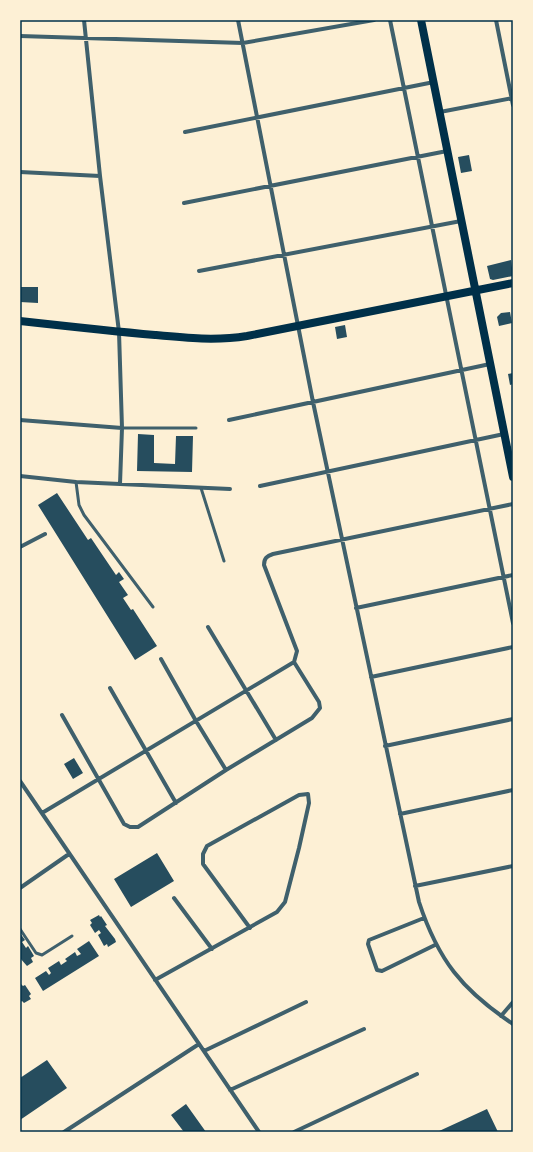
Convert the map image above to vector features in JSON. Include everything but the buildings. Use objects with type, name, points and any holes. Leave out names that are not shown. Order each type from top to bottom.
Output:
[{"type":"main road","points":[[421,20],[513,477]]},
{"type":"main road","points":[[20,321],[119,332],[218,339],[241,337],[513,283]]},
{"type":"street","points":[[84,20],[100,176],[119,332],[122,428],[120,484]]},
{"type":"street","points":[[238,20],[297,326],[415,886],[424,918],[435,945],[450,968],[477,998],[513,1024]]},
{"type":"street","points":[[20,36],[242,43],[374,20]]},
{"type":"street","points":[[390,20],[513,623]]},
{"type":"street","points":[[496,20],[513,105]]},
{"type":"street","points":[[185,132],[434,82]]},
{"type":"street","points":[[440,112],[512,98]]},
{"type":"street","points":[[184,203],[447,151]]},
{"type":"street","points":[[20,172],[100,176]]},
{"type":"street","points":[[199,270],[461,220]]},
{"type":"street","points":[[229,420],[490,364]]},
{"type":"street","points":[[20,420],[122,428]]},
{"type":"street","points":[[260,486],[504,434]]},
{"type":"street","points":[[20,476],[76,482],[230,490]]},
{"type":"street","points":[[42,813],[294,662],[297,651],[264,565],[265,559],[269,555],[513,504]]},
{"type":"street","points":[[20,547],[45,534]]},
{"type":"street","points":[[356,608],[513,575]]},
{"type":"street","points":[[208,627],[276,740]]},
{"type":"street","points":[[371,677],[513,647]]},
{"type":"street","points":[[161,659],[226,770]]},
{"type":"street","points":[[62,715],[124,824],[130,827],[138,827],[226,770],[312,718],[320,708],[319,702],[294,662]]},
{"type":"street","points":[[110,688],[176,803]]},
{"type":"street","points":[[385,746],[513,720]]},
{"type":"street","points":[[20,781],[259,1132]]},
{"type":"street","points":[[400,814],[513,790]]},
{"type":"street","points":[[156,980],[250,928],[277,912],[286,902],[309,803],[308,794],[299,795],[207,846],[203,854],[203,864],[250,928]]},
{"type":"street","points":[[20,888],[69,854]]},
{"type":"street","points":[[415,886],[513,866]]},
{"type":"street","points":[[174,898],[212,949]]},
{"type":"street","points":[[424,918],[369,940],[368,944],[377,970],[382,971],[435,945]]},
{"type":"street","points":[[204,1051],[306,1002]]},
{"type":"street","points":[[501,1016],[513,1002]]},
{"type":"street","points":[[230,1090],[364,1029]]},
{"type":"street","points":[[64,1132],[199,1044]]},
{"type":"street","points":[[294,1132],[417,1074]]},
{"type":"lane","points":[[122,428],[196,428]]},
{"type":"lane","points":[[76,482],[79,506],[84,515],[153,607]]},
{"type":"lane","points":[[202,488],[224,561]]},
{"type":"lane","points":[[20,929],[36,953],[42,955],[72,936]]}]
